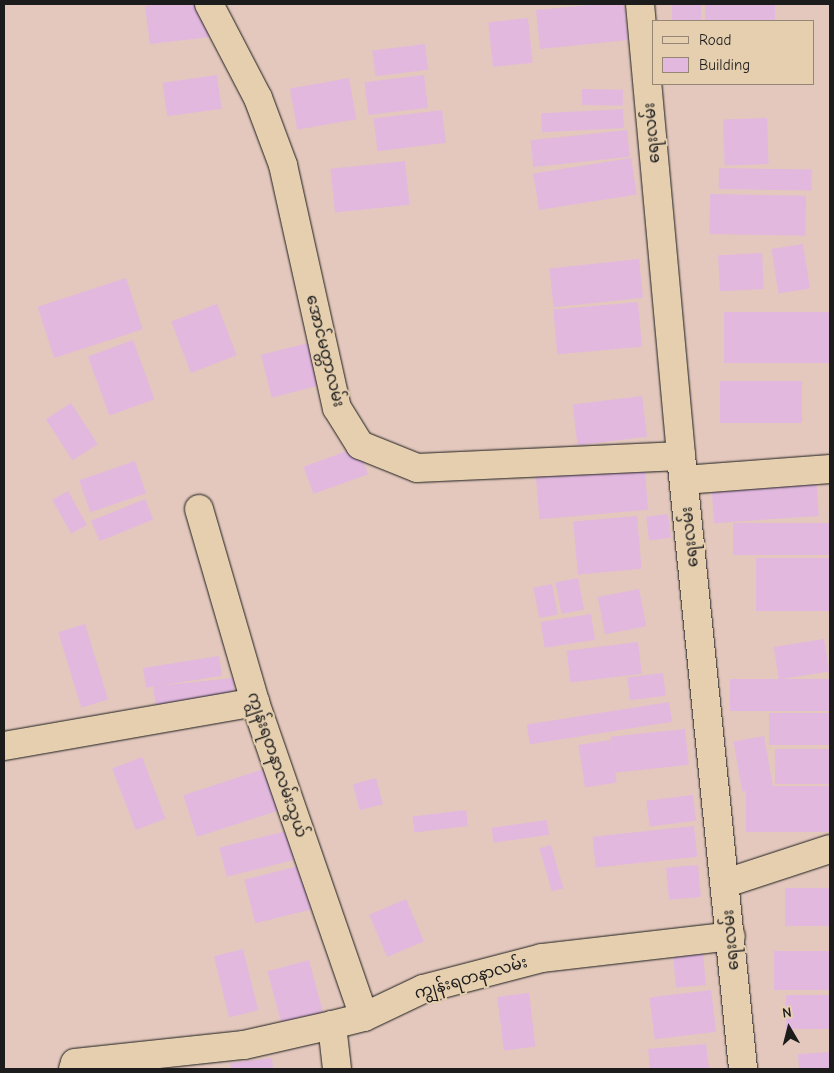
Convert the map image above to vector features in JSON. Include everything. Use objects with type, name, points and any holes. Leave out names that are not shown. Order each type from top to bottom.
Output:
[{"type":"street","name":"အောင်မတ္တာလမ်း","points":[[209,4],[258,98],[283,165],[337,408],[360,445],[417,468],[830,469]]},
{"type":"street","name":"ရေးလမ်း","points":[[640,4],[682,468],[726,883],[743,1069]]},
{"type":"street","name":"ကျွန်းရတနာလမ်းသွယ်","points":[[199,509],[255,702],[364,1017]]},
{"type":"street","points":[[4,746],[255,702]]},
{"type":"street","points":[[726,883],[830,849]]},
{"type":"street","name":"ကျွန်းရတနာလမ်း","points":[[73,1069],[75,1063],[244,1046],[364,1017],[423,989],[542,958],[731,936]]},
{"type":"street","points":[[332,1025],[337,1069]]},
{"type":"building","points":[[208,4],[211,37],[150,44],[145,6]]},
{"type":"building","points":[[601,4],[624,4],[628,40],[540,49],[536,10]]},
{"type":"building","points":[[672,4],[701,4],[701,20],[672,20]]},
{"type":"building","points":[[705,4],[775,4],[775,20],[705,20]]},
{"type":"building","points":[[528,18],[533,63],[493,67],[488,22]]},
{"type":"building","points":[[425,44],[428,70],[376,76],[372,50]]},
{"type":"building","points":[[217,75],[222,109],[167,116],[163,83]]},
{"type":"building","points":[[424,75],[428,108],[368,115],[364,82]]},
{"type":"building","points":[[349,78],[356,119],[297,130],[290,88]]},
{"type":"building","points":[[582,89],[623,90],[623,106],[582,105]]},
{"type":"building","points":[[623,109],[624,128],[542,132],[541,113]]},
{"type":"building","points":[[442,110],[446,143],[378,151],[374,118]]},
{"type":"building","points":[[767,118],[769,164],[725,166],[723,120]]},
{"type":"building","points":[[627,130],[630,157],[533,167],[531,140]]},
{"type":"building","points":[[631,158],[637,195],[539,210],[533,173]]},
{"type":"building","points":[[405,161],[410,205],[335,213],[330,169]]},
{"type":"building","points":[[719,168],[812,170],[812,191],[719,189]]},
{"type":"building","points":[[710,194],[806,196],[805,236],[709,234]]},
{"type":"building","points":[[803,244],[810,288],[778,293],[771,249]]},
{"type":"building","points":[[762,253],[764,289],[720,291],[718,255]]},
{"type":"building","points":[[639,259],[643,298],[554,307],[549,268]]},
{"type":"building","points":[[126,278],[143,329],[54,358],[38,307]]},
{"type":"building","points":[[638,302],[642,347],[557,354],[553,309]]},
{"type":"building","points":[[217,304],[237,355],[191,373],[171,322]]},
{"type":"building","points":[[724,312],[830,312],[830,363],[724,363]]},
{"type":"building","points":[[328,338],[339,381],[272,397],[261,355]]},
{"type":"building","points":[[133,340],[155,399],[109,416],[88,356]]},
{"type":"building","points":[[720,381],[802,381],[802,423],[720,423]]},
{"type":"building","points":[[642,396],[647,437],[578,445],[573,405]]},
{"type":"building","points":[[71,403],[98,444],[73,460],[46,419]]},
{"type":"building","points":[[358,447],[368,474],[313,494],[303,467]]},
{"type":"building","points":[[135,461],[146,493],[90,512],[79,480]]},
{"type":"building","points":[[644,462],[648,510],[540,519],[535,471]]},
{"type":"building","points":[[816,476],[819,516],[714,523],[711,483]]},
{"type":"building","points":[[68,491],[87,525],[71,534],[52,500]]},
{"type":"building","points":[[145,499],[153,519],[99,541],[91,521]]},
{"type":"building","points":[[668,514],[671,538],[649,541],[646,517]]},
{"type":"building","points":[[637,516],[642,569],[578,574],[573,522]]},
{"type":"building","points":[[733,523],[830,523],[830,555],[733,555]]},
{"type":"building","points":[[756,558],[830,558],[830,611],[756,611]]},
{"type":"building","points":[[578,578],[584,609],[562,614],[555,582]]},
{"type":"building","points":[[552,584],[558,614],[539,618],[533,588]]},
{"type":"building","points":[[639,589],[646,626],[605,634],[598,597]]},
{"type":"building","points":[[591,614],[595,640],[545,648],[541,622]]},
{"type":"building","points":[[85,624],[108,700],[81,708],[58,632]]},
{"type":"building","points":[[824,639],[829,672],[779,680],[774,647]]},
{"type":"building","points":[[638,642],[642,674],[570,683],[567,651]]},
{"type":"building","points":[[219,656],[222,676],[146,688],[143,668]]},
{"type":"building","points":[[663,673],[666,696],[630,700],[627,677]]},
{"type":"building","points":[[233,678],[236,708],[157,716],[153,686]]},
{"type":"building","points":[[730,679],[830,679],[830,711],[730,711]]},
{"type":"building","points":[[669,702],[672,722],[530,744],[527,725]]},
{"type":"building","points":[[769,713],[830,713],[830,745],[769,745]]},
{"type":"building","points":[[685,729],[689,765],[614,773],[610,737]]},
{"type":"building","points":[[764,736],[773,786],[742,792],[733,741]]},
{"type":"building","points":[[610,740],[617,782],[585,787],[578,745]]},
{"type":"building","points":[[775,749],[830,749],[830,784],[775,784]]},
{"type":"building","points":[[142,757],[166,819],[136,830],[112,768]]},
{"type":"building","points":[[267,768],[281,810],[197,837],[183,795]]},
{"type":"building","points":[[376,778],[383,804],[360,810],[353,784]]},
{"type":"building","points":[[746,786],[830,786],[830,832],[746,832]]},
{"type":"building","points":[[693,795],[696,821],[650,827],[646,801]]},
{"type":"building","points":[[466,810],[468,826],[414,832],[412,817]]},
{"type":"building","points":[[547,820],[549,835],[494,843],[492,828]]},
{"type":"building","points":[[694,826],[697,857],[596,867],[593,837]]},
{"type":"building","points":[[298,828],[305,857],[227,877],[219,848]]},
{"type":"building","points":[[551,845],[563,888],[552,892],[539,848]]},
{"type":"building","points":[[319,861],[330,905],[255,923],[244,880]]},
{"type":"building","points":[[698,865],[701,897],[669,900],[666,868]]},
{"type":"building","points":[[785,888],[830,888],[830,926],[785,926]]},
{"type":"building","points":[[406,899],[424,941],[387,957],[369,915]]},
{"type":"building","points":[[243,949],[258,1010],[229,1017],[214,956]]},
{"type":"building","points":[[774,951],[830,951],[830,990],[774,990]]},
{"type":"building","points":[[703,953],[706,985],[676,987],[673,956]]},
{"type":"building","points":[[309,960],[323,1012],[281,1023],[267,971]]},
{"type":"building","points":[[711,990],[716,1032],[655,1039],[649,998]]},
{"type":"building","points":[[529,993],[536,1047],[504,1050],[497,997]]},
{"type":"building","points":[[786,995],[830,995],[830,1029],[786,1029]]},
{"type":"building","points":[[706,1044],[709,1069],[650,1069],[648,1049]]},
{"type":"building","points":[[830,1052],[830,1069],[799,1069],[798,1054]]},
{"type":"building","points":[[272,1058],[273,1069],[231,1069],[230,1063]]}]
